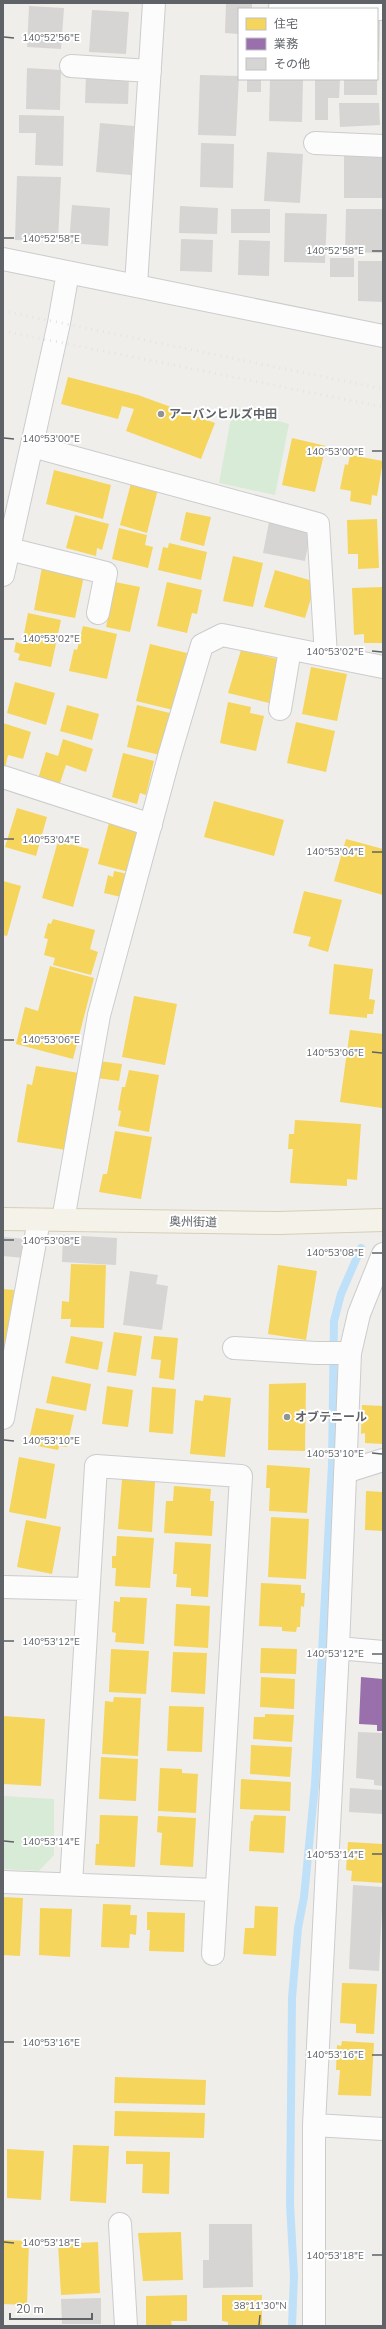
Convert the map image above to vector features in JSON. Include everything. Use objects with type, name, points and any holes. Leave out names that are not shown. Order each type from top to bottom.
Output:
[{"type":"main road","name":"奥州街道","points":[[3,1219],[279,1223],[383,1220]]},
{"type":"street","points":[[136,285],[154,3]]},
{"type":"street","points":[[280,7],[332,8]]},
{"type":"street","points":[[71,66],[150,71]]},
{"type":"street","points":[[315,143],[383,146]]},
{"type":"street","points":[[3,260],[136,285],[383,336]]},
{"type":"street","points":[[3,575],[32,446],[68,272]]},
{"type":"street","points":[[32,446],[318,524],[326,656]]},
{"type":"street","points":[[9,549],[106,573],[98,613]]},
{"type":"street","points":[[63,1220],[100,1015],[151,825],[202,645],[222,636],[383,667]]},
{"type":"street","points":[[280,709],[290,649]]},
{"type":"street","points":[[3,777],[151,825]]},
{"type":"street","points":[[3,1418],[39,1220]]},
{"type":"street","points":[[314,2326],[314,2125],[338,1648],[350,1352],[359,1314],[383,1254]]},
{"type":"street","points":[[234,1348],[316,1353],[350,1352]]},
{"type":"street","points":[[345,1472],[383,1460]]},
{"type":"street","points":[[70,1884],[87,1589],[96,1466],[241,1476],[213,1954]]},
{"type":"street","points":[[3,1587],[87,1589]]},
{"type":"street","points":[[338,1648],[383,1652]]},
{"type":"street","points":[[3,1882],[216,1890]]},
{"type":"street","points":[[314,2125],[383,2129]]},
{"type":"street","points":[[120,2224],[126,2326]]},
{"type":"green space","points":[[233,407],[289,424],[275,495],[219,483]]},
{"type":"green space","points":[[3,1796],[54,1799],[54,1855],[39,1871],[3,1869]]},
{"type":"building: 住宅","name":"アーバンヒルズ中田","points":[[68,377],[138,395],[215,423],[201,459],[126,431],[134,409],[122,406],[118,419],[61,404]]},
{"type":"building: 住宅","points":[[292,438],[326,446],[315,492],[282,485]]},
{"type":"building: 住宅","points":[[350,455],[383,461],[377,496],[372,495],[371,505],[350,501],[351,491],[340,489],[345,464],[348,465]]},
{"type":"building: 住宅","points":[[54,470],[111,485],[103,519],[46,504]]},
{"type":"building: 住宅","points":[[131,483],[158,489],[147,533],[120,525]]},
{"type":"building: 住宅","points":[[186,512],[211,517],[204,546],[180,540]]},
{"type":"building: 住宅","points":[[75,515],[109,524],[102,550],[97,548],[96,556],[66,548]]},
{"type":"building: 住宅","points":[[377,519],[379,568],[358,569],[358,554],[348,554],[347,520]]},
{"type":"building: 住宅","points":[[119,528],[147,535],[145,545],[153,547],[148,568],[112,559]]},
{"type":"building: 住宅","points":[[169,543],[207,552],[201,580],[158,570],[163,547],[168,548]]},
{"type":"building: 住宅","points":[[233,556],[263,563],[253,607],[223,601]]},
{"type":"building: 住宅","points":[[42,567],[84,576],[75,618],[34,610]]},
{"type":"building: 住宅","points":[[275,570],[316,582],[305,618],[264,607]]},
{"type":"building: 住宅","points":[[115,582],[140,587],[130,632],[106,627]]},
{"type":"building: 住宅","points":[[167,582],[202,590],[197,614],[192,613],[187,633],[157,626]]},
{"type":"building: 住宅","points":[[383,587],[383,643],[364,643],[364,634],[354,635],[352,588]]},
{"type":"building: 住宅","points":[[28,613],[61,620],[51,667],[18,660],[20,654],[14,652],[16,642],[22,644]]},
{"type":"building: 住宅","points":[[83,626],[117,634],[107,679],[69,671],[74,649],[77,650]]},
{"type":"building: 住宅","points":[[150,644],[187,653],[173,710],[136,701]]},
{"type":"building: 住宅","points":[[241,650],[278,659],[269,703],[228,693]]},
{"type":"building: 住宅","points":[[311,667],[347,674],[337,721],[302,714]]},
{"type":"building: 住宅","points":[[15,682],[55,693],[46,725],[7,713]]},
{"type":"building: 住宅","points":[[228,702],[251,707],[250,713],[264,716],[256,751],[220,743]]},
{"type":"building: 住宅","points":[[67,705],[99,714],[92,740],[60,731]]},
{"type":"building: 住宅","points":[[137,705],[170,713],[160,755],[127,747]]},
{"type":"building: 住宅","points":[[296,722],[335,731],[326,772],[287,763]]},
{"type":"building: 住宅","points":[[3,723],[31,732],[23,759],[8,755],[5,768],[3,767]]},
{"type":"building: 住宅","points":[[63,739],[93,749],[86,772],[66,765],[59,786],[38,779],[46,752],[58,756]]},
{"type":"building: 住宅","points":[[123,753],[154,761],[146,795],[140,793],[137,804],[112,797]]},
{"type":"building: 住宅","points":[[214,801],[284,820],[274,856],[204,837]]},
{"type":"building: 住宅","points":[[17,808],[47,817],[36,856],[5,847]]},
{"type":"building: 住宅","points":[[109,823],[140,831],[129,872],[98,864]]},
{"type":"building: 住宅","points":[[346,839],[383,849],[383,895],[334,881]]},
{"type":"building: 住宅","points":[[58,841],[89,849],[73,907],[42,898]]},
{"type":"building: 住宅","points":[[114,871],[128,874],[121,897],[104,893],[108,875],[113,877]]},
{"type":"building: 住宅","points":[[3,881],[21,886],[7,936],[3,935]]},
{"type":"building: 住宅","points":[[304,891],[342,900],[328,952],[308,946],[311,937],[293,933]]},
{"type":"building: 住宅","points":[[53,919],[95,930],[90,949],[98,952],[91,975],[53,965],[55,958],[44,955],[48,939],[44,938],[48,923],[51,924]]},
{"type":"building: 住宅","points":[[334,964],[373,969],[369,999],[375,1000],[373,1014],[367,1014],[367,1018],[329,1014]]},
{"type":"building: 住宅","points":[[50,966],[94,978],[73,1059],[16,1044],[25,1007],[38,1011]]},
{"type":"building: 住宅","points":[[134,996],[177,1004],[165,1065],[122,1057]]},
{"type":"building: 住宅","points":[[350,1030],[383,1034],[382,1108],[340,1102]]},
{"type":"building: 住宅","points":[[99,1061],[122,1064],[119,1081],[97,1078]]},
{"type":"building: 住宅","points":[[36,1066],[79,1073],[66,1150],[17,1142],[27,1084],[32,1085]]},
{"type":"building: 住宅","points":[[129,1070],[159,1075],[149,1132],[118,1126],[121,1111],[118,1110],[122,1087],[125,1087]]},
{"type":"building: 住宅","points":[[295,1120],[361,1124],[357,1180],[347,1179],[347,1186],[290,1183],[293,1149],[288,1149],[289,1134],[294,1134]]},
{"type":"building: 住宅","points":[[115,1131],[152,1137],[141,1199],[99,1192],[103,1174],[107,1174]]},
{"type":"building: 住宅","points":[[71,1264],[106,1265],[104,1328],[70,1327],[71,1319],[61,1319],[62,1301],[69,1302]]},
{"type":"building: 住宅","points":[[278,1265],[317,1271],[306,1340],[268,1334]]},
{"type":"building: 住宅","points":[[3,1289],[14,1290],[6,1348],[3,1348]]},
{"type":"building: 住宅","points":[[114,1332],[142,1336],[136,1376],[107,1372]]},
{"type":"building: 住宅","points":[[71,1336],[103,1342],[98,1370],[65,1363]]},
{"type":"building: 住宅","points":[[154,1336],[178,1338],[174,1380],[159,1378],[161,1360],[151,1359]]},
{"type":"building: 住宅","points":[[52,1376],[91,1384],[86,1411],[46,1403]]},
{"type":"building: 住宅","name":"オブテニール","points":[[306,1383],[305,1451],[268,1450],[269,1384]]},
{"type":"building: 住宅","points":[[107,1386],[133,1390],[128,1427],[102,1424]]},
{"type":"building: 住宅","points":[[152,1387],[176,1389],[173,1434],[149,1432]]},
{"type":"building: 住宅","points":[[204,1395],[231,1398],[225,1457],[190,1454],[195,1400],[203,1401]]},
{"type":"building: 住宅","points":[[362,1405],[383,1406],[383,1444],[365,1443],[365,1433],[361,1434]]},
{"type":"building: 住宅","points":[[36,1408],[74,1415],[67,1447],[59,1446],[58,1450],[28,1444]]},
{"type":"building: 住宅","points":[[19,1457],[55,1464],[46,1519],[9,1512]]},
{"type":"building: 住宅","points":[[267,1465],[310,1468],[307,1513],[269,1511],[270,1488],[266,1488]]},
{"type":"building: 住宅","points":[[122,1479],[155,1482],[152,1532],[118,1529]]},
{"type":"building: 住宅","points":[[174,1486],[211,1489],[210,1501],[214,1501],[212,1536],[164,1533],[166,1501],[173,1501]]},
{"type":"building: 住宅","points":[[366,1491],[383,1492],[383,1531],[365,1530]]},
{"type":"building: 住宅","points":[[271,1517],[309,1519],[306,1579],[268,1577]]},
{"type":"building: 住宅","points":[[26,1520],[61,1527],[52,1574],[17,1567]]},
{"type":"building: 住宅","points":[[117,1536],[154,1538],[150,1588],[115,1586],[116,1568],[112,1568],[112,1556],[116,1556]]},
{"type":"building: 住宅","points":[[175,1542],[211,1544],[208,1597],[191,1596],[191,1588],[176,1587],[177,1574],[173,1574]]},
{"type":"building: 住宅","points":[[261,1583],[301,1585],[301,1593],[305,1593],[304,1607],[301,1606],[300,1627],[297,1627],[296,1632],[282,1631],[282,1627],[259,1626]]},
{"type":"building: 住宅","points":[[120,1597],[147,1598],[144,1644],[115,1642],[116,1633],[112,1632],[114,1601],[120,1602]]},
{"type":"building: 住宅","points":[[176,1604],[210,1606],[208,1648],[174,1646]]},
{"type":"building: 住宅","points":[[261,1648],[297,1649],[296,1674],[260,1673]]},
{"type":"building: 住宅","points":[[111,1649],[149,1651],[146,1694],[109,1692]]},
{"type":"building: 住宅","points":[[173,1652],[207,1653],[205,1694],[171,1692]]},
{"type":"building: 住宅","points":[[261,1677],[295,1679],[294,1709],[260,1707]]},
{"type":"building: 住宅","points":[[114,1697],[141,1698],[138,1756],[102,1754],[105,1701],[113,1702]]},
{"type":"building: 住宅","points":[[169,1706],[204,1707],[202,1752],[167,1751]]},
{"type":"building: 住宅","points":[[265,1714],[294,1715],[292,1742],[253,1739],[254,1717],[265,1717]]},
{"type":"building: 住宅","points":[[3,1716],[45,1719],[41,1786],[3,1784]]},
{"type":"building: 住宅","points":[[251,1745],[292,1747],[290,1777],[250,1774]]},
{"type":"building: 住宅","points":[[101,1757],[138,1759],[136,1801],[99,1799]]},
{"type":"building: 住宅","points":[[160,1768],[182,1769],[182,1773],[198,1774],[196,1813],[158,1811]]},
{"type":"building: 住宅","points":[[241,1779],[291,1782],[290,1811],[240,1809]]},
{"type":"building: 住宅","points":[[100,1815],[138,1816],[135,1867],[95,1865],[96,1844],[99,1844]]},
{"type":"building: 住宅","points":[[254,1815],[286,1816],[284,1853],[249,1851],[251,1821],[253,1821]]},
{"type":"building: 住宅","points":[[158,1816],[196,1818],[193,1867],[160,1865],[162,1833],[157,1832]]},
{"type":"building: 住宅","points":[[348,1842],[383,1844],[383,1883],[351,1881],[352,1871],[346,1870]]},
{"type":"building: 住宅","points":[[3,1897],[23,1898],[20,1956],[3,1955]]},
{"type":"building: 住宅","points":[[103,1904],[131,1905],[130,1915],[137,1915],[136,1935],[130,1934],[129,1948],[101,1947]]},
{"type":"building: 住宅","points":[[255,1906],[278,1907],[276,1956],[243,1954],[245,1928],[254,1928]]},
{"type":"building: 住宅","points":[[40,1908],[72,1909],[70,1957],[39,1955]]},
{"type":"building: 住宅","points":[[147,1912],[185,1913],[184,1952],[149,1951],[150,1930],[147,1930]]},
{"type":"building: 住宅","points":[[342,1983],[377,1984],[374,2034],[356,2033],[356,2024],[340,2023]]},
{"type":"building: 住宅","points":[[342,2041],[374,2043],[371,2096],[338,2095],[340,2070],[336,2070],[337,2045],[341,2046]]},
{"type":"building: 住宅","points":[[115,2077],[206,2080],[205,2105],[114,2103]]},
{"type":"building: 住宅","points":[[115,2111],[205,2113],[204,2138],[114,2136]]},
{"type":"building: 住宅","points":[[73,2145],[109,2146],[106,2203],[70,2201]]},
{"type":"building: 住宅","points":[[7,2149],[44,2151],[41,2200],[7,2198]]},
{"type":"building: 住宅","points":[[126,2151],[170,2152],[169,2194],[142,2193],[143,2164],[126,2164]]},
{"type":"building: 住宅","points":[[181,2232],[183,2280],[143,2281],[138,2233]]},
{"type":"building: 住宅","points":[[3,2240],[29,2241],[27,2305],[3,2304]]},
{"type":"building: 住宅","points":[[98,2242],[100,2293],[61,2295],[58,2244]]},
{"type":"building: 住宅","points":[[187,2295],[187,2321],[171,2321],[172,2326],[146,2326],[146,2296]]},
{"type":"building: 住宅","points":[[222,2295],[262,2295],[262,2326],[228,2326],[228,2322],[222,2321]]},
{"type":"building: 業務","points":[[361,1677],[383,1679],[383,1731],[377,1731],[377,1725],[359,1724]]},
{"type":"building: その他","points":[[226,3],[252,3],[252,8],[238,8],[238,34],[225,33]]},
{"type":"building: その他","points":[[29,6],[64,8],[61,49],[27,47]]},
{"type":"building: その他","points":[[92,10],[129,12],[126,54],[89,52]]},
{"type":"building: その他","points":[[378,18],[380,18],[379,61]]},
{"type":"building: その他","points":[[27,68],[61,70],[60,110],[26,109]]},
{"type":"building: その他","points":[[86,74],[129,75],[128,104],[85,103]]},
{"type":"building: その他","points":[[200,75],[238,76],[236,136],[198,135]]},
{"type":"building: その他","points":[[247,80],[261,80],[261,92],[247,92]]},
{"type":"building: その他","points":[[270,80],[303,80],[302,122],[269,121]]},
{"type":"building: その他","points":[[315,80],[340,80],[339,98],[328,98],[328,120],[315,120]]},
{"type":"building: その他","points":[[344,80],[377,80],[377,95],[344,95]]},
{"type":"building: その他","points":[[339,103],[379,103],[380,125],[340,127]]},
{"type":"building: その他","points":[[19,115],[64,116],[63,166],[35,165],[36,133],[19,133]]},
{"type":"building: その他","points":[[100,123],[134,126],[131,175],[96,172]]},
{"type":"building: その他","points":[[201,143],[234,144],[233,188],[200,187]]},
{"type":"building: その他","points":[[267,152],[303,154],[300,203],[264,201]]},
{"type":"building: その他","points":[[344,156],[383,156],[383,198],[344,198]]},
{"type":"building: その他","points":[[17,176],[61,177],[58,241],[15,240]]},
{"type":"building: その他","points":[[72,205],[110,208],[108,246],[69,243]]},
{"type":"building: その他","points":[[180,206],[218,208],[217,234],[179,233]]},
{"type":"building: その他","points":[[231,209],[270,209],[270,233],[231,233]]},
{"type":"building: その他","points":[[346,209],[383,209],[383,253],[345,252]]},
{"type":"building: その他","points":[[285,213],[327,214],[325,263],[284,262]]},
{"type":"building: その他","points":[[181,239],[213,240],[212,272],[180,271]]},
{"type":"building: その他","points":[[239,240],[270,241],[269,276],[238,275]]},
{"type":"building: その他","points":[[330,258],[354,258],[354,277],[330,277]]},
{"type":"building: その他","points":[[358,261],[383,261],[383,302],[358,301]]},
{"type":"building: その他","points":[[269,522],[311,530],[305,561],[263,553]]},
{"type":"building: その他","points":[[63,1235],[117,1238],[116,1265],[62,1262]]},
{"type":"building: その他","points":[[3,1237],[26,1239],[24,1258],[3,1256]]},
{"type":"building: その他","points":[[130,1271],[158,1275],[156,1284],[168,1286],[162,1330],[123,1325]]},
{"type":"building: その他","points":[[358,1732],[383,1733],[383,1786],[374,1785],[374,1780],[356,1778]]},
{"type":"building: その他","points":[[350,1788],[383,1790],[383,1814],[349,1812]]},
{"type":"building: その他","points":[[353,1885],[383,1887],[379,1971],[349,1969]]},
{"type":"building: その他","points":[[209,2224],[252,2224],[253,2287],[203,2288],[203,2260],[209,2260]]},
{"type":"building: その他","points":[[101,2298],[101,2324],[62,2324],[61,2299]]},
{"type":"waterway","points":[[292,2326],[294,2276],[290,2204],[292,1998],[298,1928],[304,1897],[315,1784],[332,1464],[334,1321],[341,1294],[361,1248]]},
{"type":"railway","points":[[3,311],[383,389]]},
{"type":"railway","points":[[3,331],[383,407]]},
{"type":"place","name":"アーバンヒルズ中田","points":[[161,414]]},
{"type":"place","name":"オブテニール","points":[[287,1417]]}]
